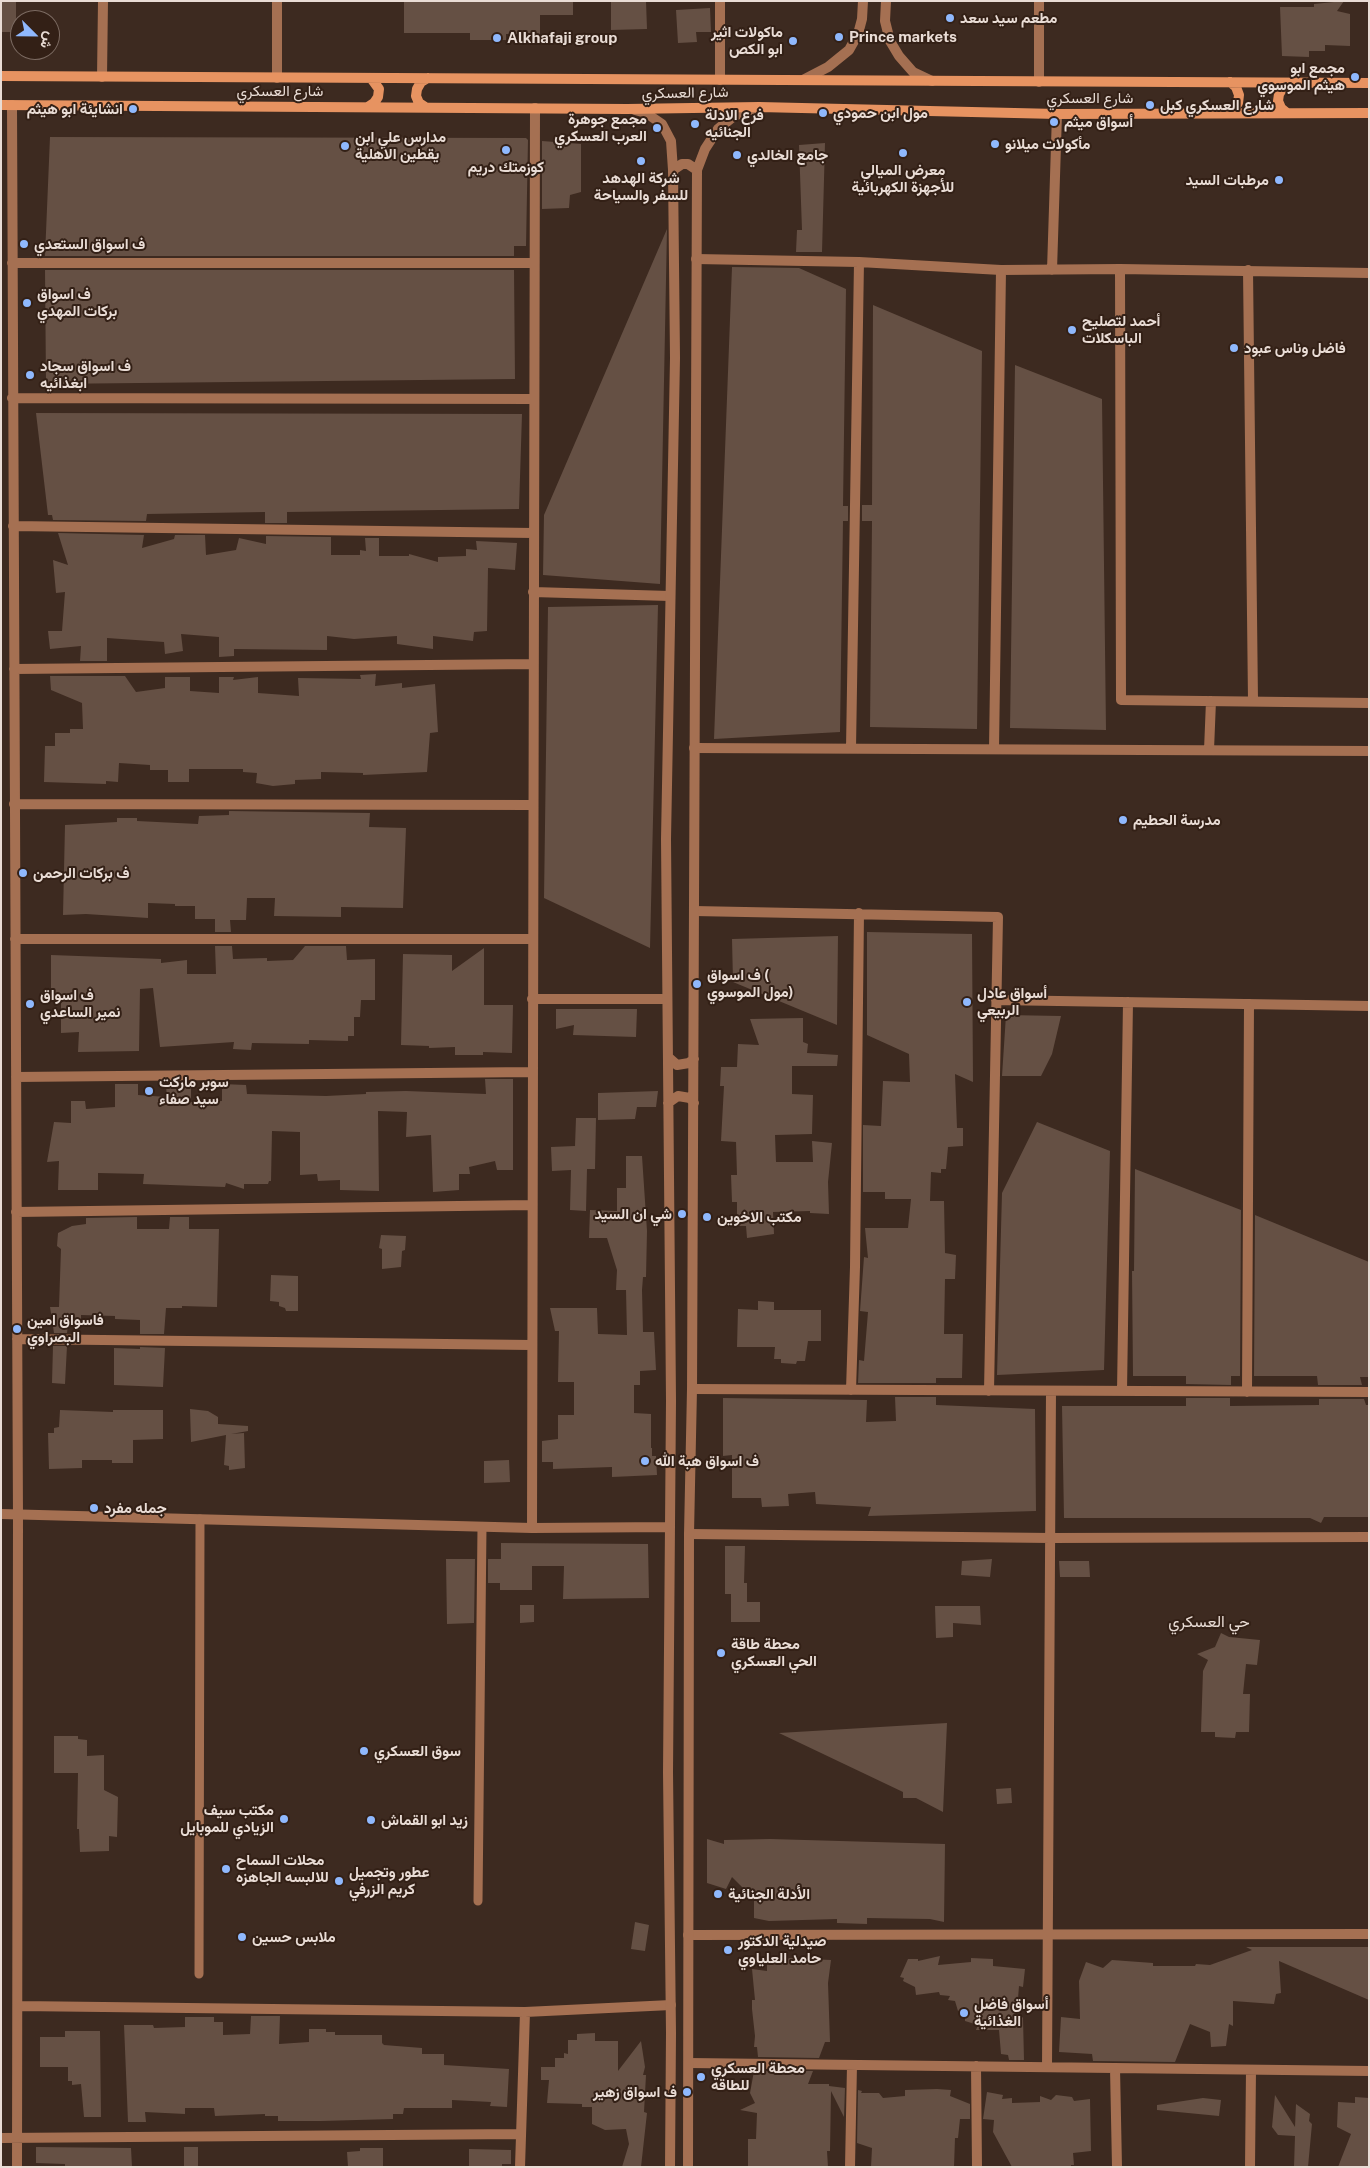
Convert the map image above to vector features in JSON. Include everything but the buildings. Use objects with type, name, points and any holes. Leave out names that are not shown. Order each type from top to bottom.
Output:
[{"type":"main road","name":"شارع العسكري","points":[[1,76],[1369,83]]},
{"type":"main road","points":[[368,107],[378,97],[379,89],[371,78]]},
{"type":"main road","points":[[425,107],[419,103],[416,96],[421,82],[428,78]]},
{"type":"main road","points":[[1225,112],[1233,109],[1238,103],[1239,95],[1236,87],[1230,82]]},
{"type":"main road","points":[[1287,112],[1281,108],[1278,101],[1279,94],[1284,86],[1294,83]]},
{"type":"main road","name":"شارع العسكري","points":[[1,105],[627,109],[759,107],[1057,114],[1369,113]]},
{"type":"street","points":[[102,77],[103,1]]},
{"type":"street","points":[[277,1],[277,78]]},
{"type":"street","points":[[720,1],[720,80]]},
{"type":"street","points":[[803,80],[828,67],[850,50],[858,34],[862,19],[863,1]]},
{"type":"street","points":[[886,1],[885,21],[890,41],[899,56],[913,72],[932,81]]},
{"type":"street","points":[[1038,82],[1039,1]]},
{"type":"street","points":[[12,105],[18,1514],[18,2167]]},
{"type":"street","points":[[688,2167],[689,1534],[694,1103],[697,170],[705,149],[718,129],[734,116],[759,107]]},
{"type":"street","points":[[532,1528],[535,108]]},
{"type":"street","points":[[627,109],[646,113],[662,124],[671,140],[673,170],[675,358],[666,839],[671,1402],[668,1772],[671,2005],[670,2167]]},
{"type":"street","points":[[1052,270],[1057,114]]},
{"type":"street","points":[[673,170],[682,164],[688,164],[697,170]]},
{"type":"street","points":[[696,259],[859,262],[1001,270],[1248,270],[1369,273]]},
{"type":"street","points":[[851,748],[859,262]]},
{"type":"street","points":[[12,263],[534,263]]},
{"type":"street","points":[[1120,269],[1121,700],[1369,703]]},
{"type":"street","points":[[994,749],[1001,270]]},
{"type":"street","points":[[1248,270],[1252,701]]},
{"type":"street","points":[[12,398],[534,399]]},
{"type":"street","points":[[13,526],[533,533]]},
{"type":"street","points":[[533,592],[670,596]]},
{"type":"street","points":[[14,669],[533,664]]},
{"type":"street","points":[[1209,750],[1211,701]]},
{"type":"street","points":[[694,748],[1369,751]]},
{"type":"street","points":[[14,804],[533,805]]},
{"type":"street","points":[[694,911],[998,917],[989,1391]]},
{"type":"street","points":[[851,1390],[855,1267],[859,913]]},
{"type":"street","points":[[15,939],[532,939]]},
{"type":"street","points":[[532,999],[667,999]]},
{"type":"street","points":[[996,1000],[1369,1006]]},
{"type":"street","points":[[1122,1391],[1128,1002]]},
{"type":"street","points":[[1247,1392],[1249,1004]]},
{"type":"street","points":[[668,1057],[677,1065],[690,1063],[694,1059]]},
{"type":"street","points":[[16,1077],[532,1072]]},
{"type":"street","points":[[668,1103],[678,1096],[690,1098],[694,1103]]},
{"type":"street","points":[[16,1212],[532,1205]]},
{"type":"street","points":[[17,1338],[532,1345]]},
{"type":"street","points":[[692,1389],[1369,1392]]},
{"type":"street","points":[[1047,2067],[1051,1391]]},
{"type":"street","points":[[1,1514],[532,1528],[670,1527]]},
{"type":"street","points":[[689,1534],[1051,1538],[1369,1538]]},
{"type":"street","points":[[688,1935],[1369,1934]]},
{"type":"street","points":[[19,2006],[525,2012],[671,2005]]},
{"type":"street","points":[[520,2167],[525,2012]]},
{"type":"street","points":[[689,2063],[1369,2071]]},
{"type":"street","points":[[850,2167],[852,2065]]},
{"type":"street","points":[[976,2066],[977,2167]]},
{"type":"street","points":[[1115,2068],[1117,2167]]},
{"type":"street","points":[[1250,2070],[1250,2167]]},
{"type":"street","points":[[1,2138],[520,2134]]},
{"type":"lane","points":[[199,1974],[200,1519]]},
{"type":"lane","points":[[478,1901],[482,1526]]},
{"type":"place","name":"مطعم سيد سعد","points":[[950,18]]},
{"type":"place","name":"Prince markets","points":[[839,37]]},
{"type":"place","name":"Alkhafaji group","points":[[497,38]]},
{"type":"place","name":"ماكولات اثير ابو الكص","points":[[793,41]]},
{"type":"place","name":"مجمع ابو هيثم الموسوي","points":[[1355,77]]},
{"type":"place","name":"شارع العسكري كبل","points":[[1150,105]]},
{"type":"place","name":"انشايئة ابو هيثم","points":[[133,109]]},
{"type":"place","name":"مول ابن حمودي","points":[[823,113]]},
{"type":"place","name":"أسواق ميثم","points":[[1054,122]]},
{"type":"place","name":"فرع الادلة الجنائيه","points":[[695,124]]},
{"type":"place","name":"مجمع جوهرة العرب العسكري","points":[[657,128]]},
{"type":"place","name":"مأكولات ميلانو","points":[[995,144]]},
{"type":"place","name":"مدارس علي ابن يقطين الاهلية","points":[[345,146]]},
{"type":"place","name":"كوزمتك دريم","points":[[506,150]]},
{"type":"place","name":"معرض الميالي للأجهزة الكهربائية","points":[[903,153]]},
{"type":"place","name":"جامع الخالدي","points":[[737,155]]},
{"type":"place","name":"شركة الهدهد للسفر والسياحة","points":[[641,161]]},
{"type":"place","name":"مرطبات السيد","points":[[1279,180]]},
{"type":"place","name":"ف اسواق الستعدي","points":[[24,244]]},
{"type":"place","name":"ف اسواق بركات المهدي","points":[[27,303]]},
{"type":"place","name":"أحمد لتصليح الباسكلات","points":[[1072,330]]},
{"type":"place","name":"فاضل وناس عبود","points":[[1234,348]]},
{"type":"place","name":"ف اسواق سجاد ابغذائيه","points":[[30,375]]},
{"type":"place","name":"مدرسة الحطيم","points":[[1123,820]]},
{"type":"place","name":"ف بركات الرحمن","points":[[23,873]]},
{"type":"place","name":"ف اسواق ( مول الموسوي)","points":[[697,984]]},
{"type":"place","name":"أسواق عادل الربيعي","points":[[967,1002]]},
{"type":"place","name":"ف اسواق نمير الساعدي","points":[[30,1004]]},
{"type":"place","name":"سوبر ماركت سيد صفاء","points":[[149,1091]]},
{"type":"place","name":"شي ان السيد","points":[[682,1214]]},
{"type":"place","name":"مكتب الاخوين","points":[[707,1217]]},
{"type":"place","name":"فاسواق امين البصراوي","points":[[17,1329]]},
{"type":"place","name":"ف اسواق هبة الله","points":[[645,1461]]},
{"type":"place","name":"جمله مفرد","points":[[94,1508]]},
{"type":"place","name":"محطة طاقة الحي العسكري","points":[[721,1653]]},
{"type":"place","name":"سوق العسكري","points":[[364,1751]]},
{"type":"place","name":"مكتب سيف الزيادي للموبايل","points":[[284,1819]]},
{"type":"place","name":"زيد ابو القماش","points":[[371,1820]]},
{"type":"place","name":"محلات السماح للالبسه الجاهزه","points":[[226,1869]]},
{"type":"place","name":"عطور وتجميل كريم الزرفي","points":[[339,1881]]},
{"type":"place","name":"الأدلة الجنائية","points":[[718,1894]]},
{"type":"place","name":"ملابس حسين","points":[[242,1937]]},
{"type":"place","name":"صيدلية الدكتور حامد العلياوي","points":[[728,1950]]},
{"type":"place","name":"أسواق فاضل الغذائية","points":[[964,2013]]},
{"type":"place","name":"محطة العسكري للطاقه","points":[[701,2077]]},
{"type":"place","name":"ف اسواق زهير","points":[[687,2092]]},
{"type":"district","name":"حي العسكري","points":[[1209,1622]]}]
